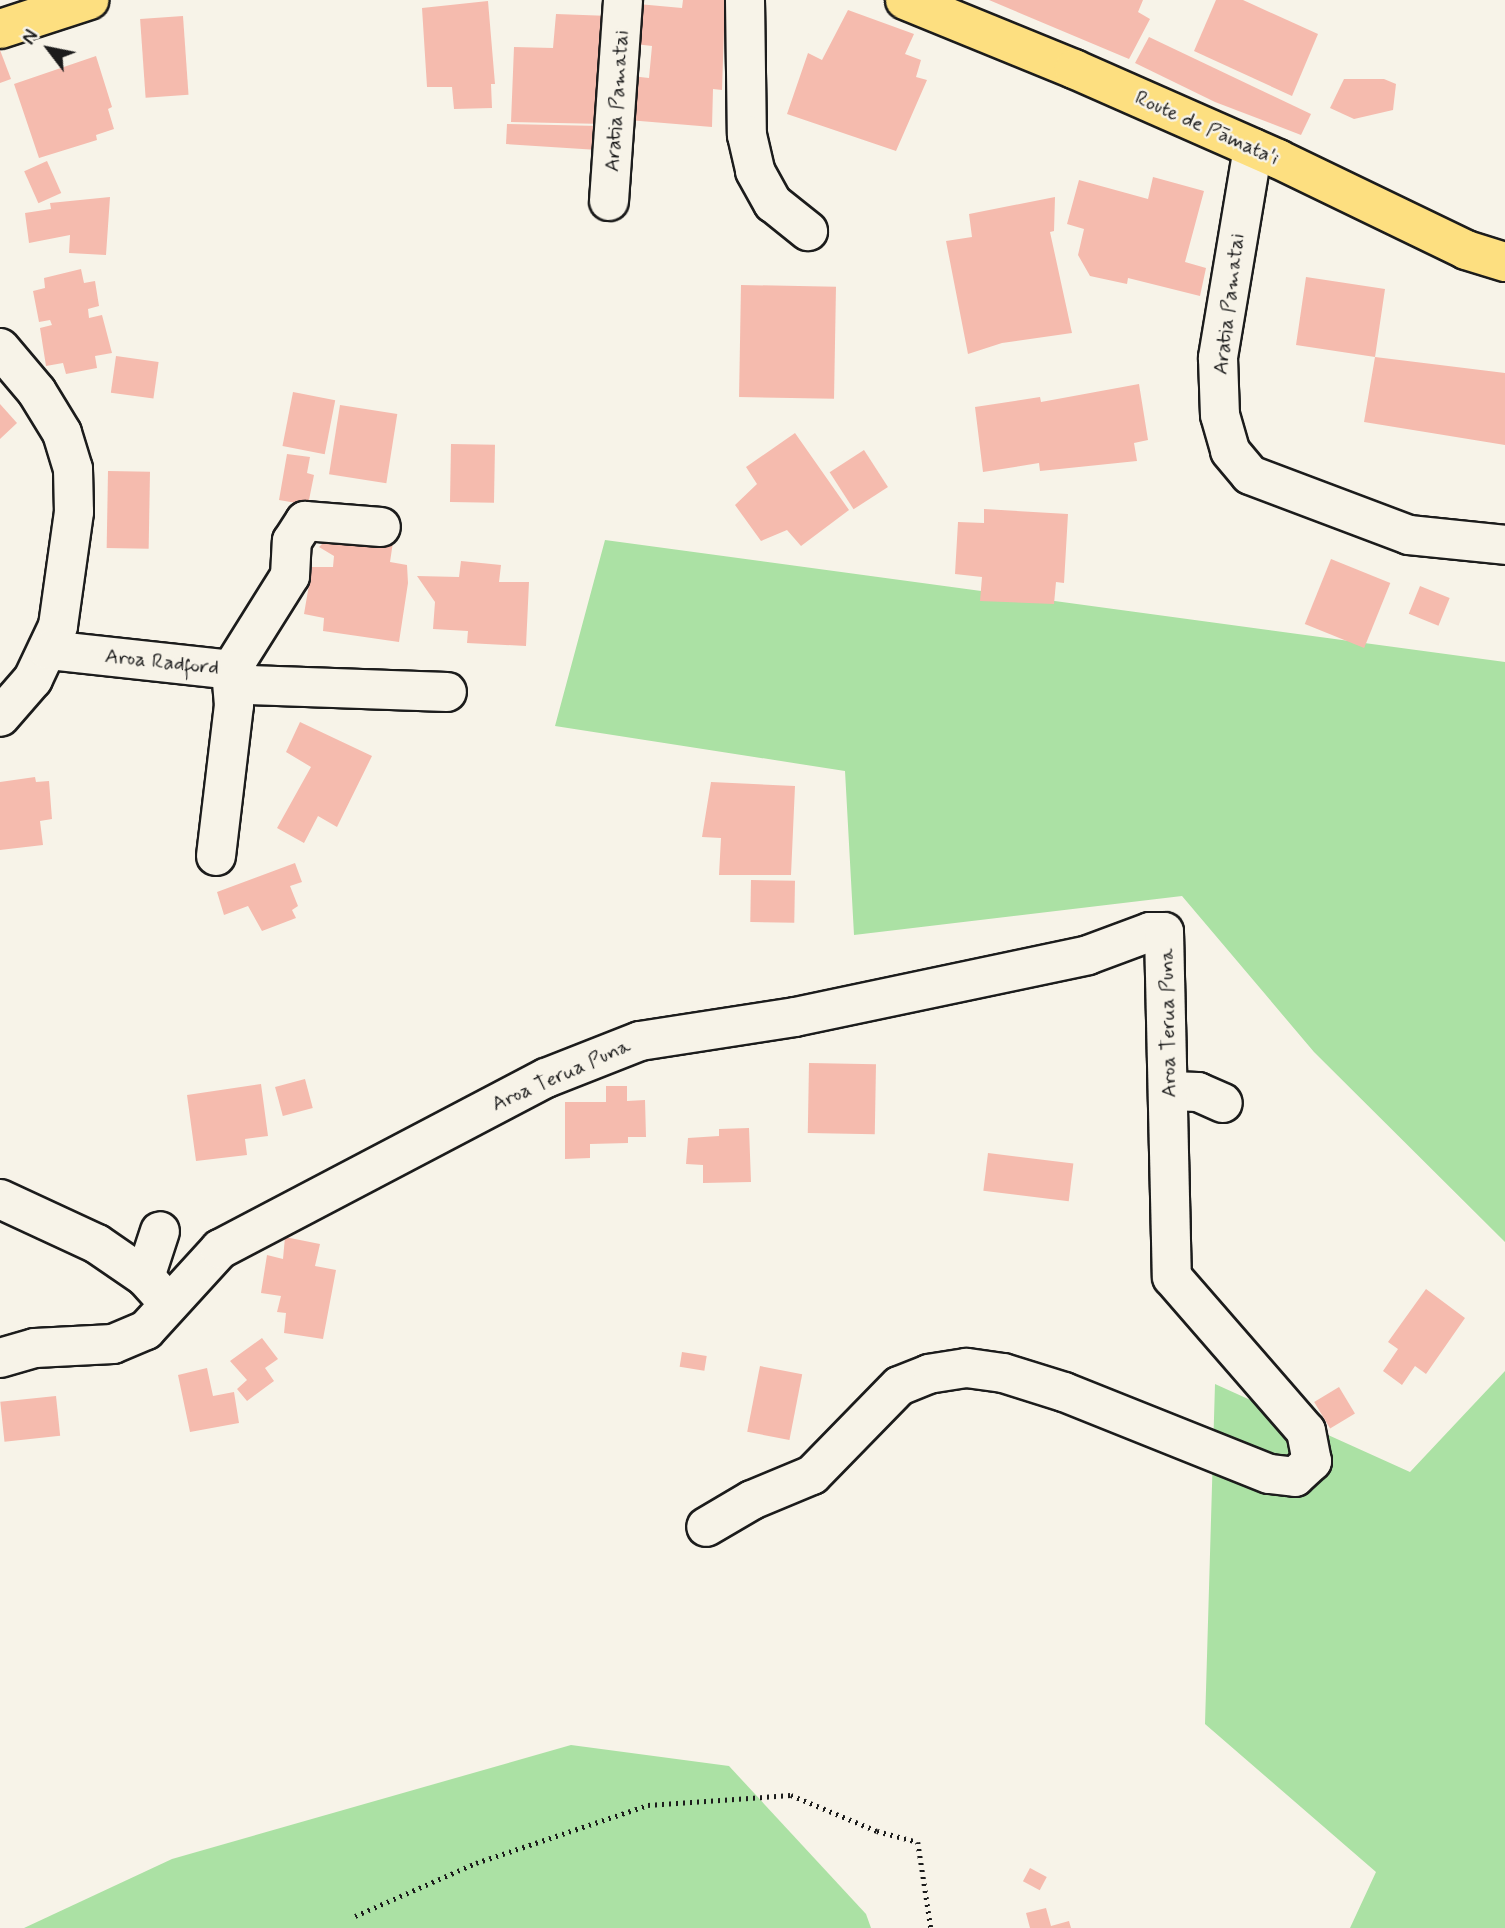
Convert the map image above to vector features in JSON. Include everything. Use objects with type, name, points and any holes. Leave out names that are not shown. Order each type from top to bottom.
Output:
[{"type":"main road","points":[[0,29],[89,0]]},
{"type":"main road","name":"Route de Pāmata'i","points":[[905,0],[979,28],[1253,148],[1466,250],[1505,262]]},
{"type":"street","name":"Aratia Pamatai","points":[[609,201],[624,0]]},
{"type":"street","points":[[745,0],[747,135],[755,171],[773,203],[807,231]]},
{"type":"street","name":"Aratia Pamatai","points":[[1253,148],[1218,358],[1220,415],[1235,457],[1250,475],[1409,535],[1505,545]]},
{"type":"street","points":[[0,348],[50,413],[62,433],[73,469],[69,572],[58,626],[33,678],[0,717]]},
{"type":"street","name":"Aroa Radford","points":[[48,650],[231,670],[290,576],[292,541],[305,521],[381,527]]},
{"type":"street","points":[[231,670],[249,685],[447,692]]},
{"type":"street","points":[[216,856],[234,705],[231,670]]},
{"type":"street","name":"Aroa Terua Puna","points":[[157,1291],[220,1249],[303,1202],[546,1077],[640,1041],[782,1019],[1088,955],[1150,932],[1164,932],[1167,942],[1172,1277],[1306,1431],[1312,1461],[1296,1477],[1269,1474],[1064,1392],[1003,1373],[966,1368],[929,1374],[899,1386],[812,1475],[752,1500],[706,1527]]},
{"type":"street","points":[[1169,1091],[1198,1092],[1223,1103]]},
{"type":"street","points":[[0,1199],[97,1244],[157,1291]]},
{"type":"street","name":"Aroa Terua Puna","points":[[12,1350],[113,1344],[146,1330],[157,1291],[160,1230]]},
{"type":"path","points":[[355,1916],[475,1863],[648,1805],[791,1795],[877,1831],[918,1842],[931,1928]]},
{"type":"green space","points":[[605,540],[1505,662],[1505,1242],[1314,1052],[1182,896],[854,935],[845,771],[555,726]]},
{"type":"green space","points":[[1505,1371],[1505,1928],[1350,1928],[1376,1872],[1205,1724],[1215,1384],[1410,1472]]},
{"type":"green space","points":[[571,1745],[729,1766],[866,1914],[871,1928],[24,1928],[172,1859]]},
{"type":"building","points":[[683,0],[725,0],[722,90],[713,89],[712,127],[628,120],[631,76],[649,78],[652,46],[635,44],[638,4],[682,8]]},
{"type":"building","points":[[989,0],[1143,0],[1138,12],[1150,19],[1129,59]]},
{"type":"building","points":[[1216,0],[1243,0],[1318,34],[1292,96],[1194,51]]},
{"type":"building","points":[[488,1],[495,84],[491,84],[492,108],[454,109],[452,87],[427,87],[422,8]]},
{"type":"building","points":[[848,10],[914,34],[905,54],[921,60],[916,77],[927,80],[896,151],[787,114],[808,53],[822,60]]},
{"type":"building","points":[[556,14],[610,16],[605,124],[511,122],[514,47],[553,48]]},
{"type":"building","points":[[183,16],[189,95],[146,98],[140,19]]},
{"type":"building","points":[[1149,37],[1311,114],[1301,135],[1215,102],[1135,63]]},
{"type":"building","points":[[0,50],[11,79],[0,83]]},
{"type":"building","points":[[96,56],[112,107],[108,109],[114,129],[96,135],[97,140],[39,158],[14,84]]},
{"type":"building","points":[[1344,79],[1384,79],[1396,84],[1393,110],[1354,119],[1330,108]]},
{"type":"building","points":[[507,124],[600,126],[598,150],[506,144]]},
{"type":"building","points":[[47,161],[61,193],[38,203],[24,171]]},
{"type":"building","points":[[1153,177],[1204,191],[1185,262],[1206,268],[1200,296],[1128,278],[1127,284],[1090,276],[1078,255],[1084,229],[1067,224],[1079,180],[1148,199]]},
{"type":"building","points":[[110,197],[106,255],[69,253],[70,235],[29,243],[25,213],[51,209],[50,203]]},
{"type":"building","points":[[1055,197],[1054,231],[1050,232],[1072,333],[1002,343],[968,354],[946,241],[972,237],[969,214]]},
{"type":"building","points":[[81,269],[84,283],[95,281],[99,306],[88,309],[89,318],[102,315],[112,353],[95,356],[97,368],[66,374],[63,363],[46,366],[40,328],[52,325],[50,320],[39,322],[33,291],[45,288],[44,278]]},
{"type":"building","points":[[1306,277],[1385,289],[1375,357],[1296,345]]},
{"type":"building","points":[[741,285],[836,287],[834,399],[739,397]]},
{"type":"building","points":[[116,356],[159,362],[153,399],[111,393]]},
{"type":"building","points":[[1375,357],[1505,373],[1505,445],[1364,422]]},
{"type":"building","points":[[1139,384],[1148,440],[1134,443],[1137,461],[1040,471],[1039,463],[983,472],[975,407],[1040,397],[1041,402]]},
{"type":"building","points":[[293,392],[335,400],[325,454],[283,446]]},
{"type":"building","points":[[0,404],[17,423],[0,439]]},
{"type":"building","points":[[340,405],[397,414],[386,483],[329,474]]},
{"type":"building","points":[[795,433],[849,510],[801,546],[787,530],[761,541],[735,505],[757,484],[746,467]]},
{"type":"building","points":[[451,444],[495,445],[494,503],[450,502]]},
{"type":"building","points":[[864,450],[888,487],[854,509],[830,472]]},
{"type":"building","points":[[287,454],[310,457],[307,473],[314,475],[308,505],[279,500]]},
{"type":"building","points":[[108,471],[150,472],[149,549],[107,548]]},
{"type":"building","points":[[984,509],[1068,514],[1064,583],[1056,582],[1054,604],[980,601],[982,577],[955,574],[958,522],[984,523]]},
{"type":"building","points":[[334,532],[393,542],[390,562],[407,565],[408,583],[399,642],[323,631],[324,618],[304,614],[312,567],[333,567],[334,556],[319,547]]},
{"type":"building","points":[[1331,559],[1390,583],[1364,648],[1305,624]]},
{"type":"building","points":[[461,561],[501,565],[499,582],[529,582],[526,646],[467,643],[468,631],[433,629],[435,602],[417,576],[459,577]]},
{"type":"building","points":[[1420,586],[1450,598],[1438,626],[1409,614]]},
{"type":"building","points":[[300,722],[372,756],[337,827],[318,816],[304,843],[277,828],[311,767],[286,752]]},
{"type":"building","points":[[35,777],[36,782],[49,781],[52,819],[40,821],[43,845],[0,850],[0,782]]},
{"type":"building","points":[[711,782],[795,786],[791,875],[719,875],[721,838],[702,837]]},
{"type":"building","points":[[295,863],[302,882],[290,886],[298,906],[292,910],[296,918],[262,931],[248,906],[224,915],[217,892]]},
{"type":"building","points":[[751,880],[795,881],[794,923],[750,922]]},
{"type":"building","points":[[809,1063],[876,1064],[875,1134],[808,1133]]},
{"type":"building","points":[[305,1079],[313,1108],[283,1116],[275,1087]]},
{"type":"building","points":[[261,1084],[268,1136],[245,1139],[247,1155],[196,1161],[187,1095]]},
{"type":"building","points":[[606,1086],[627,1086],[627,1101],[645,1100],[646,1137],[628,1137],[628,1143],[590,1144],[590,1158],[565,1159],[565,1102],[606,1102]]},
{"type":"building","points":[[749,1128],[751,1182],[703,1183],[703,1165],[686,1164],[688,1138],[719,1136],[719,1129]]},
{"type":"building","points":[[988,1153],[1073,1163],[1069,1201],[983,1191]]},
{"type":"building","points":[[285,1237],[320,1244],[315,1266],[336,1270],[323,1339],[284,1333],[286,1313],[277,1312],[281,1296],[261,1293],[267,1255],[283,1259]]},
{"type":"building","points":[[1426,1289],[1465,1318],[1426,1374],[1415,1366],[1402,1385],[1383,1371],[1398,1349],[1388,1342]]},
{"type":"building","points":[[262,1338],[278,1359],[265,1368],[274,1381],[247,1401],[237,1389],[247,1380],[230,1361]]},
{"type":"building","points":[[682,1352],[707,1356],[704,1371],[680,1367]]},
{"type":"building","points":[[760,1366],[802,1374],[789,1440],[747,1432]]},
{"type":"building","points":[[207,1368],[213,1396],[234,1392],[239,1423],[190,1432],[178,1375]]},
{"type":"building","points":[[1339,1387],[1355,1414],[1330,1429],[1314,1402]]},
{"type":"building","points":[[56,1396],[60,1436],[4,1442],[0,1402]]},
{"type":"building","points":[[1030,1868],[1047,1877],[1040,1890],[1023,1881]]},
{"type":"building","points":[[1046,1908],[1051,1926],[1069,1921],[1071,1928],[1030,1928],[1026,1913]]}]
